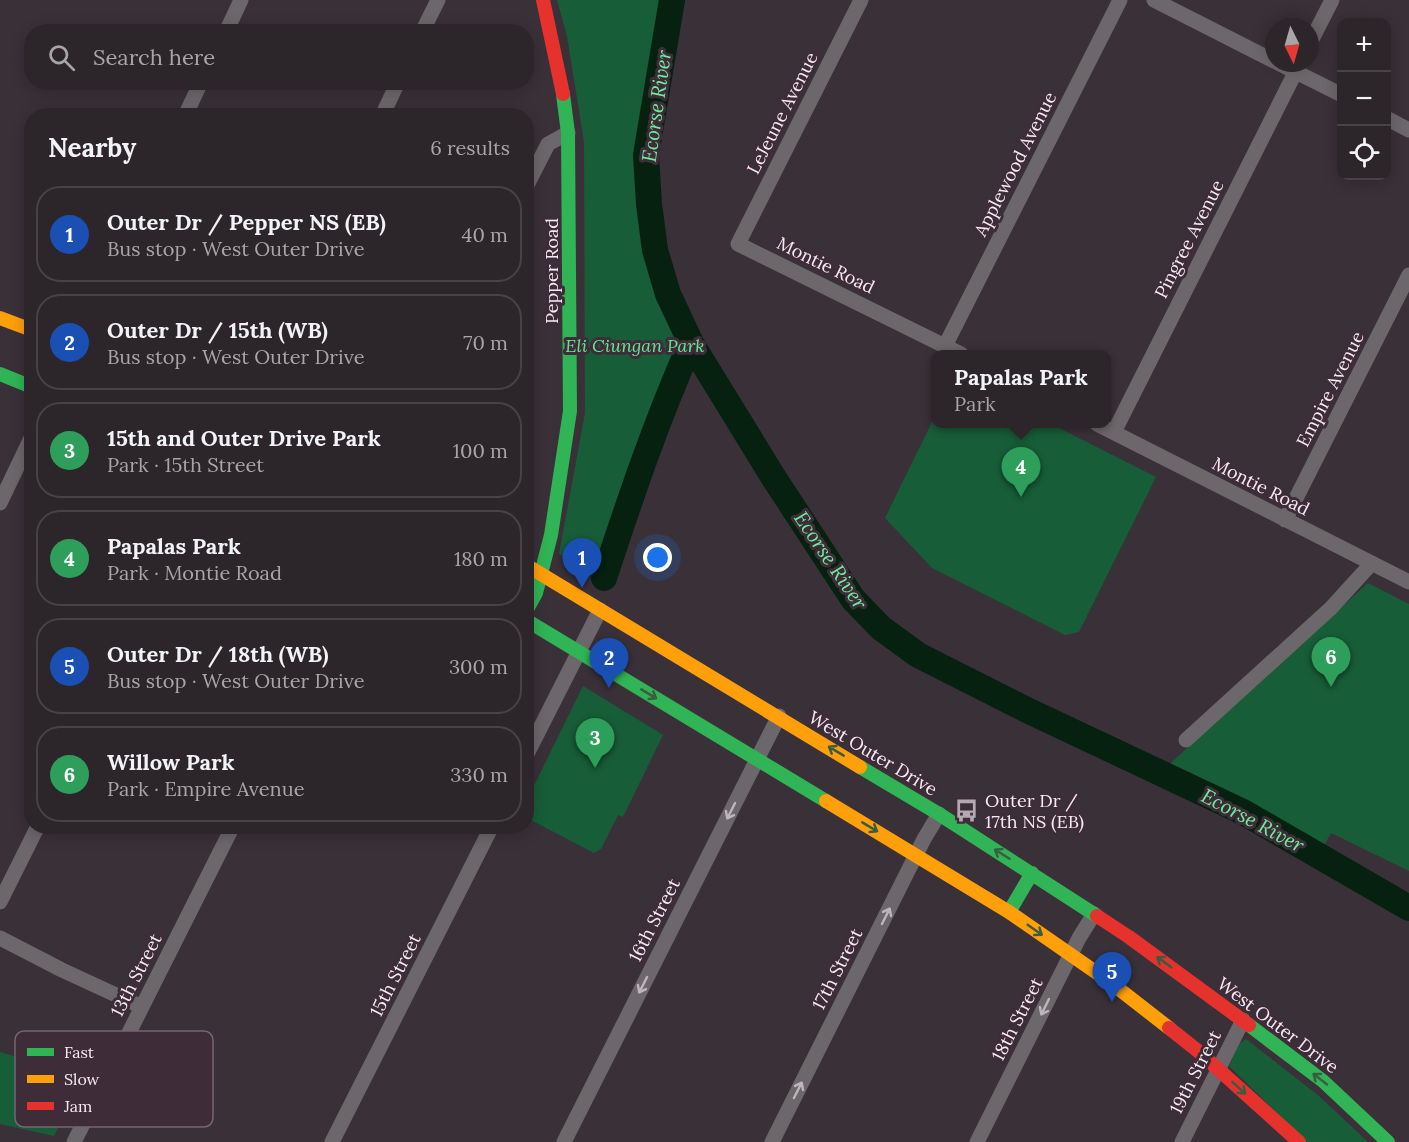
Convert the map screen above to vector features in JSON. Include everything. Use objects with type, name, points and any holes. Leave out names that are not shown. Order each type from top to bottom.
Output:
[{"type":"main road","name":"Pepper Road","points":[[534,597],[551,535],[570,411],[567,134],[563,93],[543,0]]},
{"type":"main road","points":[[0,318],[24,327]]},
{"type":"main road","points":[[0,374],[24,384]]},
{"type":"main road","name":"West Outer Drive","points":[[534,570],[939,814],[1094,914],[1243,1020],[1330,1087],[1388,1142]]},
{"type":"main road","points":[[534,625],[1009,912],[1110,982],[1218,1070],[1299,1142]]},
{"type":"main road","points":[[1009,912],[1032,873]]},
{"type":"street","points":[[230,24],[241,0]]},
{"type":"street","points":[[426,24],[438,0]]},
{"type":"street","name":"LeJeune Avenue","points":[[738,244],[861,0]]},
{"type":"street","name":"Applewood Avenue","points":[[945,346],[1120,0]]},
{"type":"street","points":[[1154,0],[1265,56]]},
{"type":"street","points":[[1319,25],[1332,0]]},
{"type":"street","name":"Pingree Avenue","points":[[1114,432],[1296,72]]},
{"type":"street","points":[[1304,72],[1337,92]]},
{"type":"street","points":[[189,108],[197,90]]},
{"type":"street","points":[[386,108],[394,90]]},
{"type":"street","points":[[1391,121],[1409,130]]},
{"type":"street","points":[[534,171],[548,144],[567,134]]},
{"type":"street","name":"Montie Road","points":[[738,244],[954,350]]},
{"type":"street","name":"Empire Avenue","points":[[1285,520],[1409,275]]},
{"type":"street","name":"Montie Road","points":[[1106,428],[1409,582]]},
{"type":"street","points":[[0,503],[24,453]]},
{"type":"street","points":[[1186,740],[1331,608],[1372,563]]},
{"type":"street","points":[[534,740],[600,610]]},
{"type":"street","name":"16th Street","points":[[564,1142],[779,716]]},
{"type":"street","name":"17th Street","points":[[772,1142],[916,855],[939,814]]},
{"type":"street","points":[[0,902],[34,834]]},
{"type":"street","name":"13th Street","points":[[130,1031],[229,834]]},
{"type":"street","name":"15th Street","points":[[333,1142],[488,834]]},
{"type":"street","name":"18th Street","points":[[977,1142],[1070,955],[1094,914]]},
{"type":"street","points":[[0,938],[142,1007]]},
{"type":"street","name":"19th Street","points":[[1182,1142],[1243,1020]]},
{"type":"street","name":"13th Street","points":[[74,1142],[82,1127]]},
{"type":"green space","name":"Eli Ciungan Park","points":[[557,0],[672,0],[646,155],[655,250],[668,294],[691,343],[644,459],[604,578],[559,554],[585,413],[584,142],[567,36]]},
{"type":"green space","points":[[931,424],[931,428],[1059,428],[1156,477],[1079,632],[1065,635],[932,568],[885,518]]},
{"type":"green space","points":[[1368,583],[1409,604],[1409,871],[1331,833],[1320,853],[1162,771]]},
{"type":"green space","points":[[583,686],[663,735],[623,817],[618,815],[601,849],[594,853],[534,822],[534,786]]},
{"type":"green space","points":[[1246,1039],[1319,1096],[1368,1142],[1307,1142],[1229,1066],[1239,1044]]},
{"type":"green space","points":[[0,1052],[15,1057],[15,1127],[58,1127],[54,1136],[0,1124]]},
{"type":"waterway","name":"Ecorse River","points":[[672,0],[646,155],[655,250],[668,294],[691,343],[772,475],[853,599],[881,628],[918,655],[1029,711],[1243,812],[1409,908]]},
{"type":"waterway","points":[[604,578],[655,430],[691,343]]},
{"type":"traffic: fast","points":[[534,597],[551,535],[570,411],[568,133],[563,94]]},
{"type":"traffic: fast","points":[[0,374],[24,384]]},
{"type":"traffic: fast","points":[[534,625],[826,801]]},
{"type":"traffic: fast","points":[[860,767],[939,814],[1097,916]]},
{"type":"traffic: fast","points":[[1009,912],[1032,873]]},
{"type":"traffic: fast","points":[[1249,1025],[1323,1081],[1388,1142]]},
{"type":"traffic: slow","points":[[0,318],[24,327]]},
{"type":"traffic: slow","points":[[534,570],[860,767]]},
{"type":"traffic: slow","points":[[826,801],[1009,912],[1110,982],[1169,1028]]},
{"type":"traffic: jam","points":[[543,0],[563,94]]},
{"type":"traffic: jam","points":[[1097,916],[1249,1025]]},
{"type":"traffic: jam","points":[[1169,1028],[1198,1051],[1299,1142]]},
{"type":"place","name":"Papalas Park","points":[[1021,497]]},
{"type":"place","name":"Outer Dr / Pepper NS (EB)","points":[[582,588]]},
{"type":"place","name":"Willow Park","points":[[1331,687]]},
{"type":"place","name":"Outer Dr / 15th (WB)","points":[[609,688]]},
{"type":"place","name":"15th and Outer Drive Park","points":[[595,768]]},
{"type":"place","name":"Outer Dr / 17th NS (EB)","points":[[967,810]]},
{"type":"place","name":"Outer Dr / 18th (WB)","points":[[1112,1002]]}]
